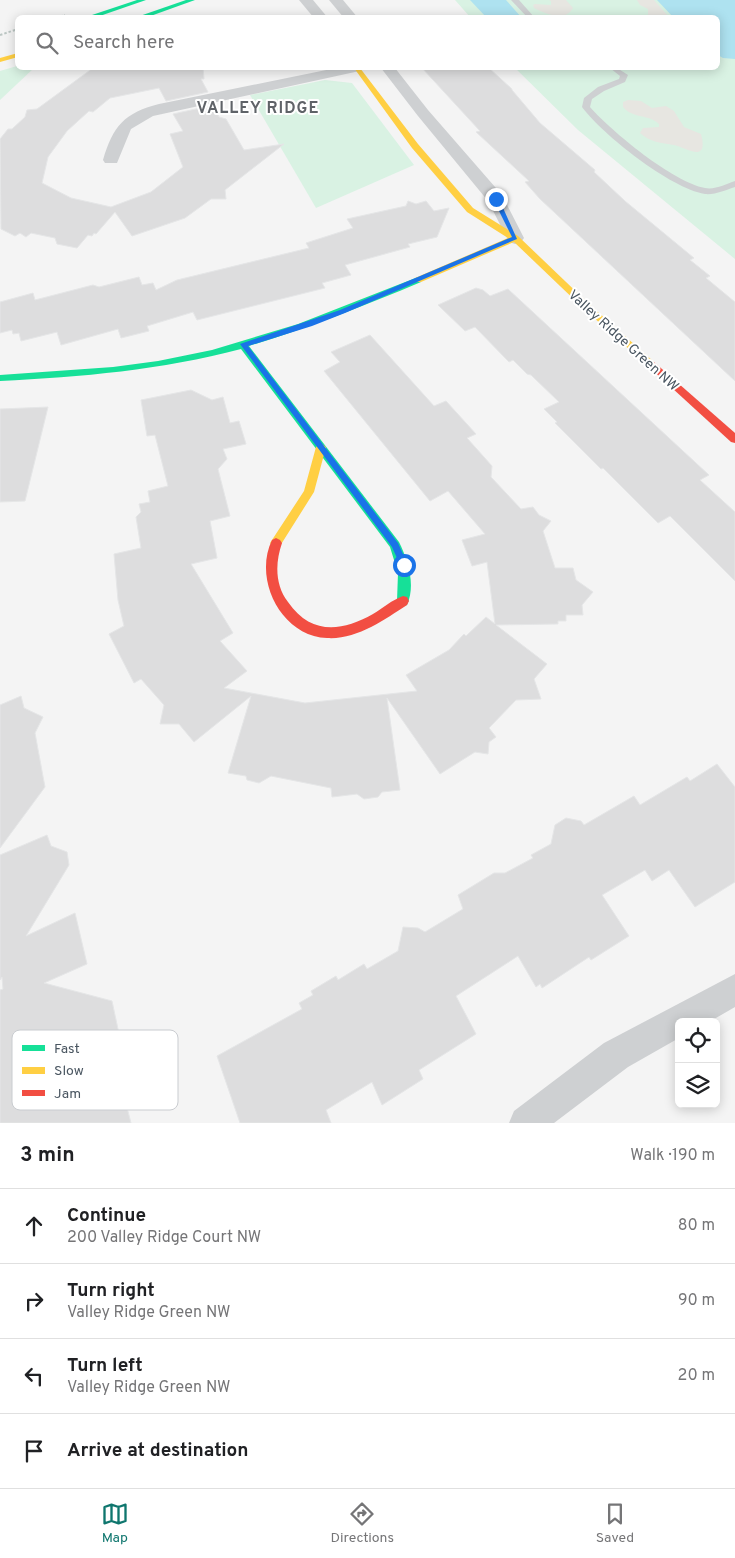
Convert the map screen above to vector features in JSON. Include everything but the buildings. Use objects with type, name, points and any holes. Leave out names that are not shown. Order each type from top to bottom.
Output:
[{"type":"street","points":[[96,15],[144,0]]},
{"type":"street","points":[[146,15],[192,0]]},
{"type":"street","points":[[306,0],[319,15]]},
{"type":"street","points":[[336,0],[349,15]]},
{"type":"street","points":[[0,60],[15,56]]},
{"type":"street","points":[[111,160],[118,134],[126,125],[143,114],[159,109],[346,70]]},
{"type":"street","name":"Valley Ridge Green NW","points":[[358,70],[415,146],[470,210],[515,238],[586,306],[735,439]]},
{"type":"street","name":"Valley Ridge Green NW","points":[[390,70],[423,113],[496,199],[515,238]]},
{"type":"street","points":[[0,378],[95,373],[181,360],[243,344],[342,312],[515,238]]},
{"type":"street","points":[[243,344],[321,447],[395,545],[404,565],[403,601],[386,613],[363,625],[342,632],[317,633],[302,626],[290,616],[274,589],[272,557],[283,529],[309,492],[321,447]]},
{"type":"street","points":[[526,1123],[616,1055],[735,990]]},
{"type":"lane","points":[[515,0],[529,15]]},
{"type":"lane","points":[[616,70],[624,75],[622,80],[601,89],[588,98],[586,107],[617,139],[694,188],[713,191],[735,184]]},
{"type":"path","points":[[0,35],[15,30]]},
{"type":"green space","points":[[455,0],[735,0],[735,259],[578,130],[517,70],[720,70],[720,15],[468,15]]},
{"type":"green space","points":[[15,67],[15,70],[32,70],[0,100],[0,71]]},
{"type":"green space","points":[[325,80],[352,83],[414,165],[316,208],[250,95]]},
{"type":"sand","points":[[549,0],[566,0],[573,8],[565,15],[552,15],[534,8],[533,5],[551,5]]},
{"type":"sand","points":[[637,0],[654,0],[667,15],[648,15],[648,9],[640,5]]},
{"type":"sand","points":[[628,100],[641,101],[652,108],[666,106],[674,111],[684,127],[701,134],[702,149],[695,152],[690,151],[674,145],[656,142],[644,136],[640,133],[643,128],[659,127],[659,124],[651,119],[627,111],[623,107],[623,102]]},
{"type":"water","points":[[470,0],[506,0],[519,15],[484,15]]},
{"type":"water","points":[[657,0],[735,0],[735,59],[720,56],[720,15],[671,15]]},
{"type":"traffic: fast","points":[[96,15],[143,0]]},
{"type":"traffic: fast","points":[[146,15],[192,0]]},
{"type":"traffic: fast","points":[[0,378],[113,370],[158,364],[212,353],[301,326],[418,280]]},
{"type":"traffic: fast","points":[[243,345],[395,545],[404,573],[403,601]]},
{"type":"traffic: slow","points":[[0,60],[15,56]]},
{"type":"traffic: slow","points":[[358,70],[415,146],[470,210],[515,238],[586,306],[651,364]]},
{"type":"traffic: slow","points":[[418,280],[515,238]]},
{"type":"traffic: slow","points":[[276,543],[309,492],[321,447]]},
{"type":"traffic: jam","points":[[651,364],[735,439]]},
{"type":"traffic: jam","points":[[276,543],[271,565],[277,596],[294,618],[317,632],[336,633],[347,631],[366,623],[403,601]]},
{"type":"district","name":"VALLEY RIDGE","points":[[258,107]]},
{"type":"route","points":[[404,565],[395,545],[243,344],[342,312],[515,238],[496,199]]}]
